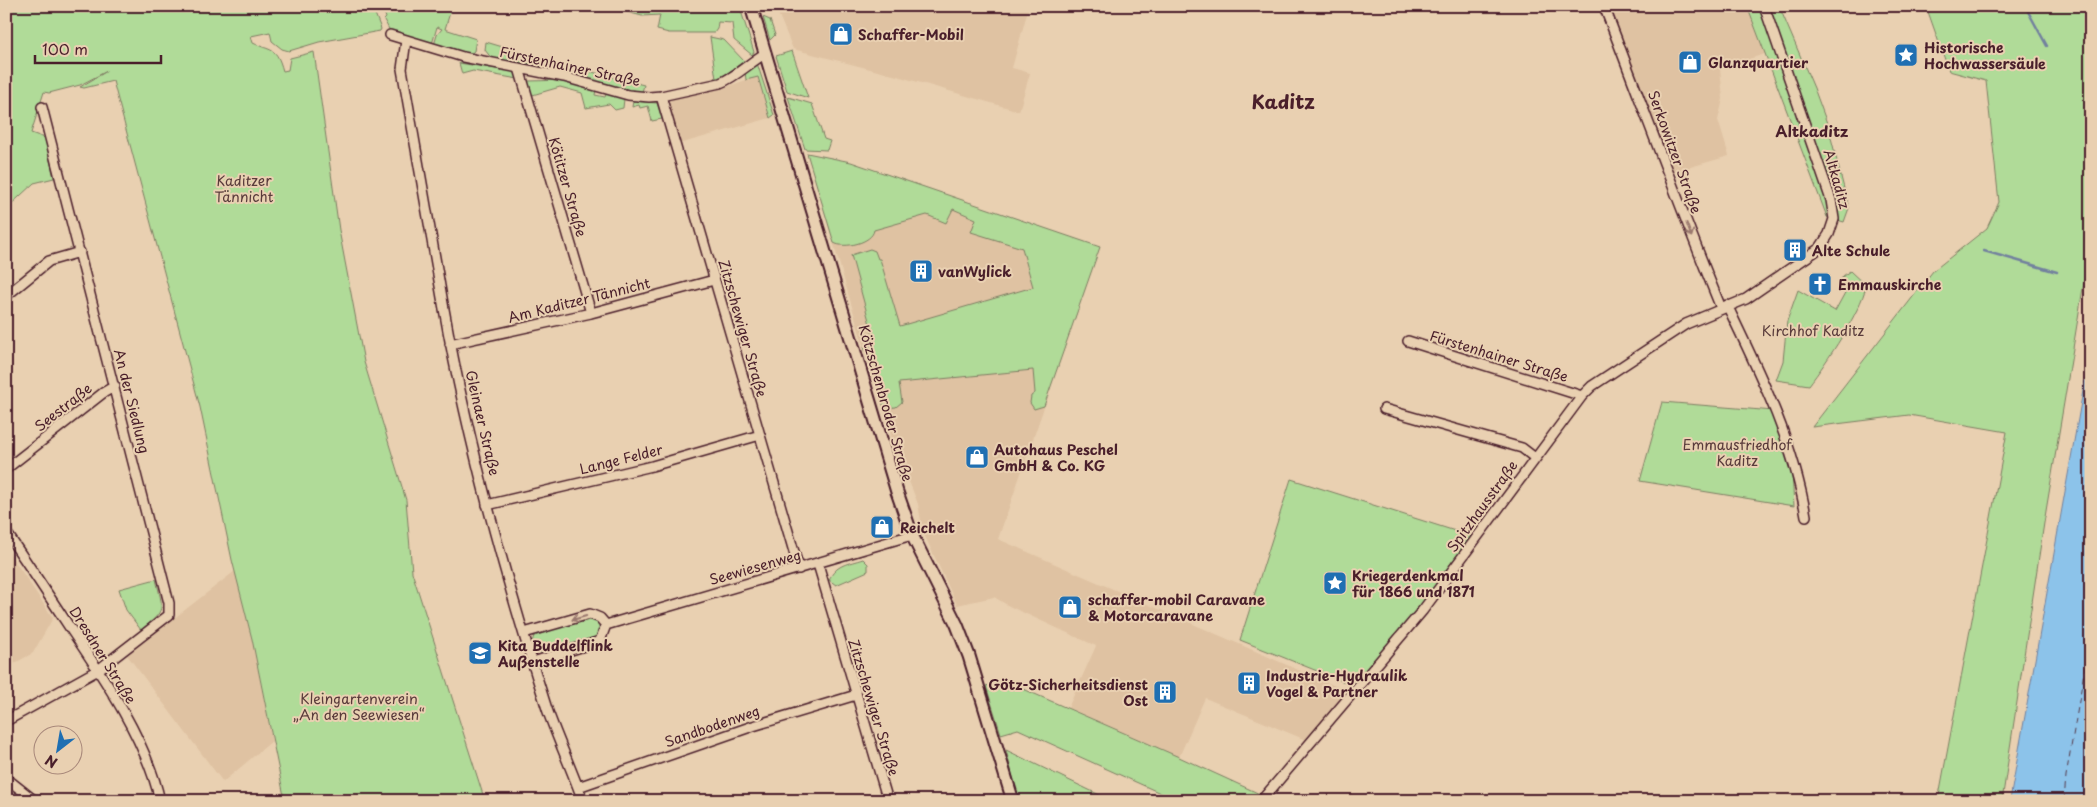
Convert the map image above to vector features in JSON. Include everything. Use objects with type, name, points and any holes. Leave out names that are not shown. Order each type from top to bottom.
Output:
[{"type":"street","name":"Kötzschenbroder Straße","points":[[751,6],[897,492],[912,535],[957,625],[967,651],[1013,801]]},
{"type":"street","name":"Serkowitzer Straße","points":[[1604,6],[1655,135],[1702,264],[1765,384],[1784,430],[1802,491],[1806,516]]},
{"type":"street","name":"Altkaditz","points":[[1724,306],[1746,298],[1820,248],[1834,218],[1831,200],[1819,160],[1764,6]]},
{"type":"street","name":"Fürstenhainer Straße","points":[[390,34],[463,57],[564,77],[628,95],[649,97],[661,96],[727,80],[741,68],[766,52]]},
{"type":"street","name":"Gleinaer Straße","points":[[406,40],[402,69],[450,344],[488,505],[524,633],[548,711],[583,801]]},
{"type":"street","name":"Kötitzer Straße","points":[[519,68],[591,313]]},
{"type":"street","name":"Zitzschewiger Straße","points":[[661,96],[799,568]]},
{"type":"street","name":"An der Siedlung","points":[[42,107],[115,386],[165,589],[169,615],[98,670]]},
{"type":"street","points":[[6,296],[49,261],[80,252]]},
{"type":"street","name":"Am Kaditzer Tännicht","points":[[450,344],[591,313],[714,280]]},
{"type":"street","name":"Spitzhausstraße","points":[[1261,801],[1423,610],[1582,396],[1592,386],[1668,334],[1724,306]]},
{"type":"street","name":"Fürstenhainer Straße","points":[[1408,341],[1582,396]]},
{"type":"street","name":"Seestraße","points":[[6,469],[103,393],[115,386]]},
{"type":"street","name":"Spitzhausstraße","points":[[1384,409],[1522,448],[1535,458]]},
{"type":"street","name":"Lange Felder","points":[[488,505],[652,466],[760,435]]},
{"type":"street","name":"Dresdner Straße","points":[[6,532],[98,670],[123,712],[151,769],[160,801]]},
{"type":"street","name":"Seewiesenweg","points":[[606,625],[912,535]]},
{"type":"street","name":"Zitzschewiger Straße","points":[[818,564],[888,801]]},
{"type":"street","points":[[524,633],[590,614],[600,618],[606,625],[600,641],[533,662]]},
{"type":"street","points":[[6,721],[98,670]]},
{"type":"street","name":"Sandbodenweg","points":[[578,787],[753,726],[856,695]]},
{"type":"street","points":[[6,778],[35,801]]},
{"type":"shaded area","points":[[775,6],[1029,6],[1012,68],[1030,73],[1019,111],[793,49]]},
{"type":"shaded area","points":[[1610,6],[1747,6],[1765,54],[1720,68],[1723,99],[1718,120],[1729,156],[1673,172]]},
{"type":"shaded area","points":[[758,76],[770,118],[679,144],[668,102],[673,98],[723,88]]},
{"type":"shaded area","points":[[807,153],[851,162],[1100,247],[998,539],[1342,689],[1344,696],[1306,740],[1205,698],[1179,757],[1068,708],[1096,646],[1009,606],[994,597],[957,605],[923,532],[918,504],[891,436],[875,375],[865,351]]},
{"type":"shaded area","points":[[6,548],[53,618],[33,653],[6,668]]},
{"type":"shaded area","points":[[235,571],[252,639],[272,741],[223,782],[127,655]]},
{"type":"green space","name":"Kleingartenverein „An den Seewiesen“","points":[[6,6],[372,6],[381,29],[380,31],[319,42],[289,51],[282,49],[272,41],[270,32],[251,36],[253,43],[269,49],[278,57],[283,71],[288,70],[290,58],[314,52],[339,230],[364,362],[406,500],[412,572],[485,801],[285,801],[252,639],[232,560],[200,407],[113,81],[84,88],[80,87],[107,71],[80,85],[49,93],[44,92],[31,133],[45,138],[54,178],[34,183],[6,209]]},
{"type":"green space","points":[[382,6],[452,6],[445,29],[476,39],[474,51],[468,56],[434,45],[437,35],[442,29],[437,27],[432,44],[390,31],[384,20],[386,18]]},
{"type":"green space","points":[[604,6],[736,6],[737,11],[741,11],[754,52],[752,55],[734,40],[732,23],[718,22],[714,33],[669,33],[657,30],[660,15],[642,16]]},
{"type":"green space","points":[[1747,6],[1779,6],[1828,126],[1849,208],[1844,222],[1827,217]]},
{"type":"green space","points":[[1926,6],[2091,6],[2091,240],[2044,523],[2002,801],[1938,801],[2007,432],[1909,415],[1812,427],[1933,271],[1987,228],[1999,202],[1986,81],[1949,71]]},
{"type":"green space","points":[[763,17],[770,20],[775,35],[770,40]]},
{"type":"green space","points":[[710,37],[724,40],[744,61],[721,78],[716,79]]},
{"type":"green space","points":[[486,42],[516,51],[513,62],[492,59],[485,50]]},
{"type":"green space","points":[[792,51],[808,98],[787,91],[776,56]]},
{"type":"green space","points":[[520,52],[537,58],[535,64],[515,63]]},
{"type":"green space","points":[[541,59],[556,64],[554,70],[540,66]]},
{"type":"green space","points":[[459,63],[516,72],[518,79],[473,71],[462,74]]},
{"type":"green space","points":[[757,63],[774,115],[770,118],[758,77],[746,80],[745,72]]},
{"type":"green space","points":[[580,69],[644,85],[642,92],[578,76]]},
{"type":"green space","points":[[565,80],[596,90],[595,95],[605,97],[607,92],[621,96],[624,99],[623,108],[615,110],[609,104],[586,108],[582,93],[560,87],[529,96],[526,83],[529,81]]},
{"type":"green space","points":[[788,97],[812,104],[824,139],[830,141],[827,150],[805,149]]},
{"type":"green space","points":[[633,101],[657,103],[662,119],[652,121],[648,106],[640,108],[639,105],[632,107]]},
{"type":"green space","points":[[807,153],[851,162],[1100,247],[1044,406],[1034,409],[1030,403],[1031,396],[1035,393],[1033,370],[899,383],[902,402],[896,407],[884,408],[875,375],[864,347],[872,345],[874,339],[851,255],[870,249],[875,251],[878,259],[880,259],[900,326],[1033,287],[1022,248],[971,232],[976,219],[953,209],[946,223],[927,215],[874,230],[872,235],[857,244],[839,245],[834,243]]},
{"type":"green space","name":"Kirchhof Kaditz","points":[[1850,271],[1866,286],[1863,297],[1842,337],[1824,364],[1809,385],[1776,380],[1783,361],[1787,321],[1798,290],[1835,311],[1847,289],[1840,282],[1843,276]]},
{"type":"green space","name":"Emmausfriedhof Kaditz","points":[[1662,402],[1774,411],[1792,472],[1794,506],[1640,481]]},
{"type":"green space","points":[[1291,479],[1471,536],[1419,607],[1355,682],[1347,683],[1240,640]]},
{"type":"green space","points":[[863,559],[868,564],[868,571],[836,585],[829,580],[839,568]]},
{"type":"green space","points":[[156,579],[161,608],[155,618],[141,630],[126,610],[119,589]]},
{"type":"green space","points":[[590,618],[601,624],[601,633],[593,642],[544,654],[534,647],[533,638],[535,634]]},
{"type":"green space","points":[[1005,681],[1262,795],[1257,801],[1178,801],[1018,729],[1001,734],[986,686]]},
{"type":"green space","points":[[1006,750],[1112,801],[1019,801]]},
{"type":"water","points":[[2091,346],[2091,801],[2010,801],[2010,800]]},
{"type":"waterway","points":[[2025,6],[2047,46]]},
{"type":"waterway","points":[[1984,251],[2057,272]]},
{"type":"ferry route","points":[[2064,801],[2066,776],[2091,632]]},
{"type":"place","name":"Schaffer-Mobil","points":[[841,34]]},
{"type":"place","name":"Historische Hochwassersäule","points":[[1906,55]]},
{"type":"place","name":"Glanzquartier","points":[[1690,62]]},
{"type":"place","name":"Alte Schule","points":[[1795,250]]},
{"type":"place","name":"vanWylick","points":[[921,271]]},
{"type":"place","name":"Emmauskirche","points":[[1820,284]]},
{"type":"place","name":"Autohaus Peschel GmbH & Co. KG","points":[[977,457]]},
{"type":"place","name":"Reichelt","points":[[882,527]]},
{"type":"place","name":"Kriegerdenkmal für 1866 und 1871","points":[[1335,583]]},
{"type":"place","name":"schaffer-mobil Caravane & Motorcaravane","points":[[1070,607]]},
{"type":"place","name":"Kita Buddelflink Außenstelle","points":[[480,653]]},
{"type":"place","name":"Industrie-Hydraulik Vogel & Partner","points":[[1249,683]]},
{"type":"place","name":"Götz-Sicherheitsdienst Ost","points":[[1165,692]]},
{"type":"district","name":"Kaditz","points":[[1283,101]]},
{"type":"district","name":"Altkaditz","points":[[1812,130]]},
{"type":"park label","name":"Kaditzer Tännicht","points":[[244,188]]}]
